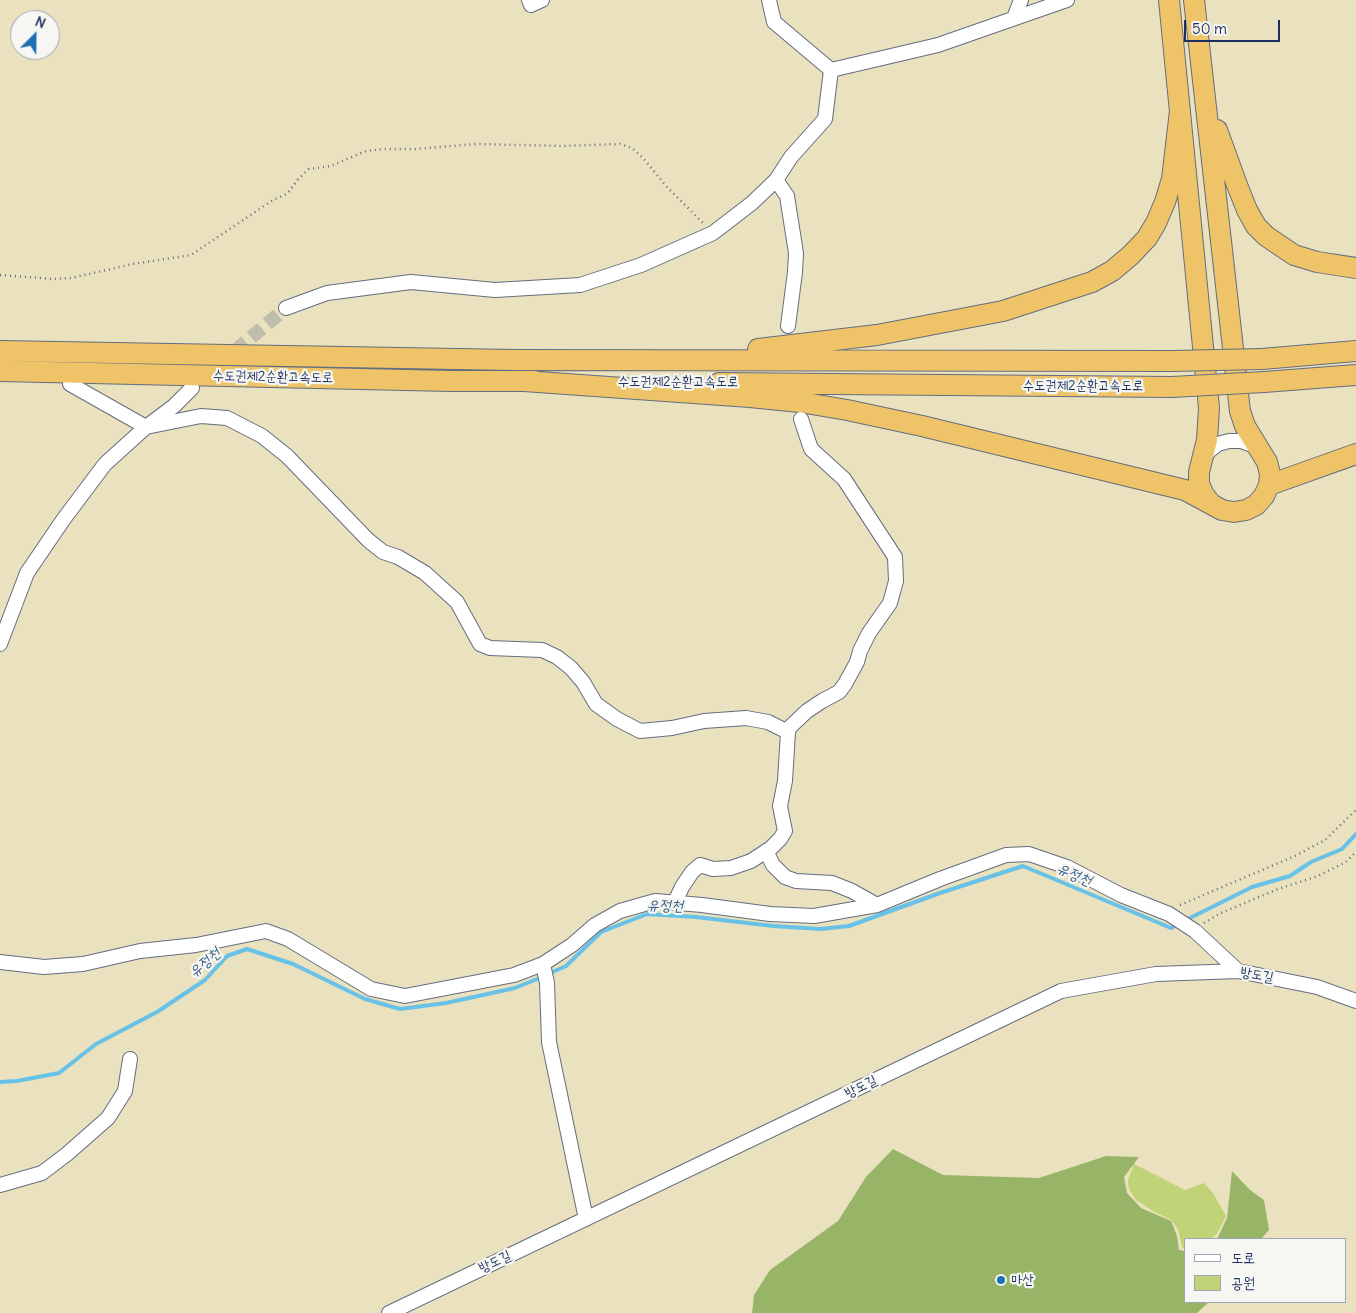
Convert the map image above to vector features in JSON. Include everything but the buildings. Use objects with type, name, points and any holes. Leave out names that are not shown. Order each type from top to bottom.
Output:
[{"type":"highway","points":[[1169,0],[1209,408],[1208,427],[1199,472],[1199,484],[1204,495],[1212,504]]},
{"type":"highway","points":[[524,381],[800,402],[922,426],[1185,490],[1222,510],[1234,512],[1246,510],[1256,505],[1264,496],[1269,485],[1270,474],[1267,462],[1245,426],[1240,411],[1194,0]]},
{"type":"highway","points":[[1203,86],[1237,185],[1256,226],[1276,244],[1294,255],[1317,262],[1356,268]]},
{"type":"highway","points":[[515,360],[765,349],[876,335],[1003,311],[1092,282],[1112,271],[1132,255],[1147,238],[1156,223],[1172,179],[1180,111]]},
{"type":"highway","name":"수도권제2순환고속도로","points":[[0,351],[515,360],[1172,361],[1262,359],[1356,350]]},
{"type":"highway","name":"수도권제2순환고속도로","points":[[0,371],[451,381],[1172,386],[1356,375]]},
{"type":"highway","points":[[1269,485],[1356,454]]},
{"type":"street","points":[[530,0],[531,5],[542,0]]},
{"type":"street","points":[[769,0],[774,22],[831,70]]},
{"type":"street","points":[[1014,18],[1022,0]]},
{"type":"street","points":[[831,70],[938,45],[1067,0]]},
{"type":"street","points":[[286,308],[327,294],[410,282],[495,290],[580,285],[641,265],[713,233],[752,203],[776,180],[791,157],[825,119],[831,70]]},
{"type":"street","points":[[776,180],[787,196],[796,253],[788,326]]},
{"type":"street","points":[[70,384],[146,427],[201,416],[227,418],[262,436],[287,456],[368,540],[383,552],[425,573],[457,602],[480,644],[490,648],[542,650],[557,657],[571,668],[583,682],[596,704],[640,731],[672,728],[704,721],[746,718],[768,722],[788,732]]},
{"type":"street","points":[[0,644],[27,573],[63,520],[105,464],[146,427],[174,406],[192,388]]},
{"type":"street","points":[[675,902],[692,872],[700,865],[713,868],[731,868],[751,861],[766,852],[786,831],[780,806],[785,781],[788,732],[790,727],[806,711],[822,700],[839,692],[845,684],[869,633],[890,603],[896,581],[895,557],[844,479],[811,449],[801,419]]},
{"type":"street","points":[[1202,461],[1209,451],[1218,444],[1230,441],[1241,441],[1252,445],[1261,452]]},
{"type":"street","points":[[766,852],[773,865],[785,877],[796,881],[832,883],[852,891],[877,905]]},
{"type":"street","points":[[0,962],[44,967],[83,964],[140,951],[196,945],[266,932],[288,939],[371,989],[405,996],[514,975],[543,964],[572,945],[595,924],[620,911],[655,901],[770,914],[814,916],[877,905],[1006,855],[1029,854],[1067,867],[1121,895],[1172,915],[1191,928],[1238,971]]},
{"type":"street","points":[[543,964],[547,983],[549,1042],[586,1219]]},
{"type":"street","name":"방도길","points":[[389,1313],[1061,991],[1156,974],[1238,971],[1317,987],[1356,1001]]},
{"type":"street","points":[[0,1185],[42,1173],[108,1118],[126,1091],[130,1059]]},
{"type":"path","points":[[0,275],[54,279],[71,278],[133,264],[191,255],[273,200],[288,194],[299,178],[309,169],[331,166],[366,150],[415,150],[476,144],[563,146],[620,144],[632,148],[643,158],[666,187],[713,233]]},
{"type":"path","points":[[1172,915],[1179,906],[1294,856],[1325,840],[1356,810]]},
{"type":"path","points":[[1191,928],[1199,926],[1278,888],[1318,876],[1346,862],[1356,852]]},
{"type":"green space","points":[[893,1149],[943,1175],[1039,1178],[1106,1156],[1139,1157],[1124,1177],[1127,1193],[1141,1208],[1171,1221],[1177,1236],[1179,1250],[1184,1251],[1184,1303],[1208,1303],[1197,1313],[752,1313],[754,1295],[770,1270],[838,1221],[866,1177]]},
{"type":"green space","points":[[1134,1164],[1185,1190],[1204,1183],[1213,1193],[1226,1216],[1217,1234],[1212,1238],[1184,1238],[1184,1248],[1182,1247],[1178,1229],[1171,1220],[1136,1200],[1129,1189],[1128,1180]]},
{"type":"green space","points":[[1232,1171],[1250,1190],[1264,1200],[1269,1230],[1262,1238],[1217,1238],[1227,1218]]},
{"type":"waterway","name":"유정천","points":[[1184,921],[1252,887],[1290,876],[1311,862],[1342,849],[1356,834]]},
{"type":"waterway","name":"유정천","points":[[548,974],[566,966],[601,932],[647,914],[821,929],[849,926],[940,893],[1023,866],[1171,928],[1178,924]]},
{"type":"waterway","name":"유정천","points":[[0,1082],[17,1081],[59,1073],[96,1044],[157,1012],[205,980],[227,956],[247,949],[293,964],[365,999],[400,1009],[446,1003],[515,988],[542,977]]},
{"type":"tunnel","points":[[203,378],[286,308]]},
{"type":"place","name":"마산","points":[[1001,1280]]}]
